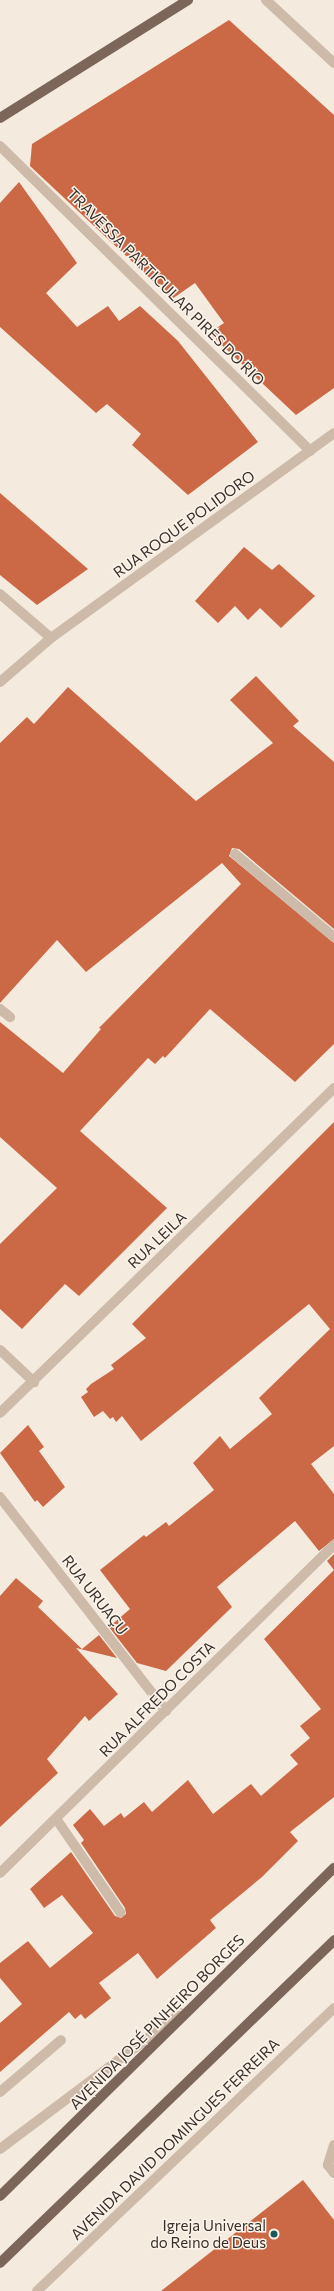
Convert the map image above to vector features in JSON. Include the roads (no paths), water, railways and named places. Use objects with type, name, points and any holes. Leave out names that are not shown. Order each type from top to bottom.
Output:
[{"type":"main road","points":[[0,118],[188,0]]},
{"type":"main road","name":"AVENIDA JOSÉ PINHEIRO BORGES","points":[[0,2196],[334,1868]]},
{"type":"main road","points":[[0,2263],[334,1940]]},
{"type":"street","points":[[266,0],[334,63]]},
{"type":"street","name":"TRAVESSA PARTICULAR PIRES DO RIO","points":[[0,146],[202,342],[310,451]]},
{"type":"street","name":"RUA ROQUE POLIDORO","points":[[0,682],[51,638],[334,433]]},
{"type":"street","points":[[0,594],[51,638]]},
{"type":"street","points":[[235,854],[334,937]]},
{"type":"street","points":[[0,1009],[10,1017]]},
{"type":"street","name":"RUA LEILA","points":[[0,1413],[34,1382],[334,1088]]},
{"type":"street","points":[[0,1350],[34,1382]]},
{"type":"street","name":"RUA URUAÇU","points":[[0,1498],[166,1711]]},
{"type":"street","name":"RUA ALFREDO COSTA","points":[[0,1873],[57,1820],[334,1545]]},
{"type":"street","points":[[57,1820],[120,1912]]},
{"type":"street","points":[[0,2149],[207,1994]]},
{"type":"street","name":"AVENIDA DAVID DOMINGUES FERREIRA","points":[[37,2291],[334,2008]]},
{"type":"street","points":[[0,2092],[61,2040]]},
{"type":"street","points":[[334,2145],[328,2165],[334,2173]]},
{"type":"place","name":"Igreja Universal do Reino de Deus","points":[[274,2234]]}]
